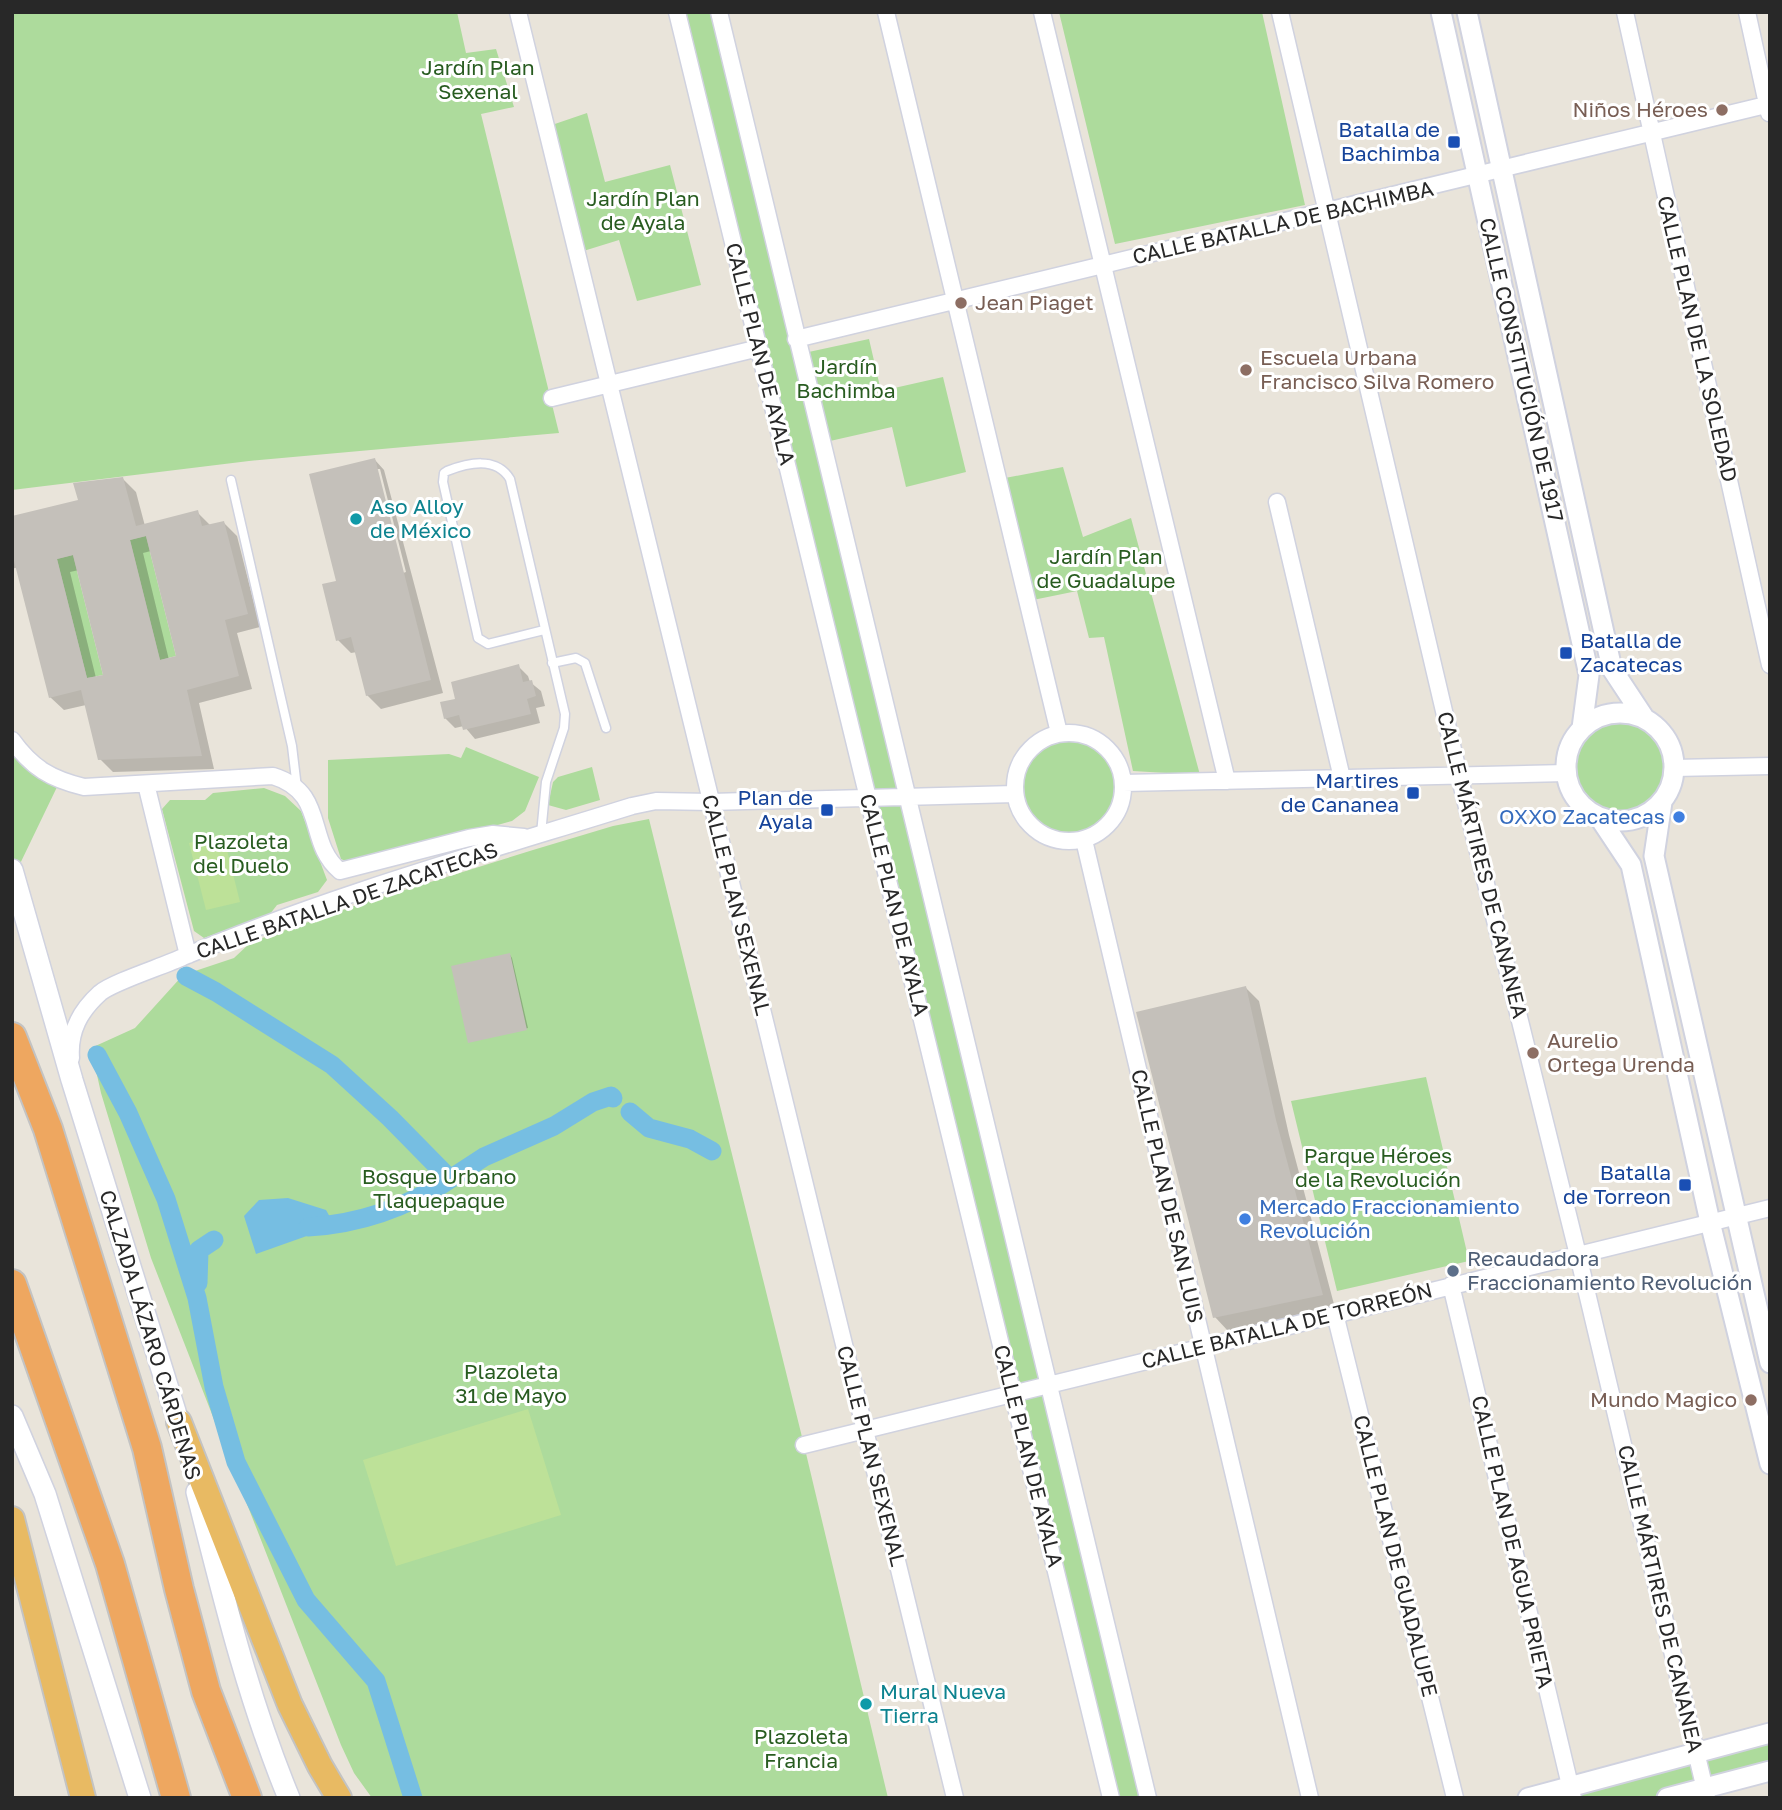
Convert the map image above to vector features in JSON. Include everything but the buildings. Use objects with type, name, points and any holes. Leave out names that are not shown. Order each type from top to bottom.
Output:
[{"type":"highway","name":"CALZADA LÁZARO CÁRDENAS","points":[[12,1037],[48,1129],[90,1263],[147,1448],[179,1589],[206,1691],[247,1798]]},
{"type":"highway","points":[[12,1284],[110,1564],[176,1798]]},
{"type":"highway","points":[[179,1422],[290,1705],[320,1766],[340,1798]]},
{"type":"highway","points":[[12,1519],[83,1798]]},
{"type":"main road","name":"CALZADA LÁZARO CÁRDENAS","points":[[12,870],[72,1080],[179,1422],[239,1657],[289,1798]]},
{"type":"main road","points":[[12,1416],[45,1494],[140,1798]]},
{"type":"street","name":"CALLE PLAN SEXENAL","points":[[518,12],[955,1798]]},
{"type":"street","name":"CALLE PLAN DE AYALA","points":[[677,12],[1111,1798]]},
{"type":"street","name":"CALLE PLAN DE AYALA","points":[[719,12],[1148,1798]]},
{"type":"street","points":[[886,12],[1059,733]]},
{"type":"street","points":[[1042,12],[1227,780]]},
{"type":"street","name":"CALLE MÁRTIRES DE CANANEA","points":[[1280,12],[1459,775],[1578,1255],[1706,1793]]},
{"type":"street","name":"CALLE CONSTITUCIÓN DE 1917","points":[[1441,12],[1589,675],[1582,728]]},
{"type":"street","name":"CALLE CONSTITUCIÓN DE 1917","points":[[1467,12],[1612,669],[1645,719]]},
{"type":"street","name":"CALLE PLAN DE LA SOLEDAD","points":[[1625,12],[1770,665]]},
{"type":"street","points":[[1747,12],[1769,108]]},
{"type":"street","name":"CALLE BATALLA DE BACHIMBA","points":[[796,339],[1651,133],[1769,108]]},
{"type":"street","points":[[552,398],[759,348]]},
{"type":"street","points":[[1277,502],[1342,778]]},
{"type":"street","points":[[1662,802],[1649,813],[1633,820],[1616,822],[1586,810],[1576,800],[1566,773],[1572,741],[1582,728],[1596,718],[1612,713],[1629,714],[1645,719],[1657,728],[1667,740],[1672,754],[1672,780],[1662,802],[1654,856],[1770,1363]]},
{"type":"street","points":[[1059,733],[1081,734],[1102,744],[1120,768],[1123,783],[1122,801],[1114,818],[1100,831],[1084,840],[1061,841],[1039,833],[1023,816],[1015,794],[1016,774],[1025,755],[1040,741],[1059,733]]},
{"type":"street","points":[[12,740],[23,755],[58,780],[84,786],[146,785],[273,776],[298,788]]},
{"type":"street","points":[[1674,768],[1770,766]]},
{"type":"street","points":[[1123,783],[1566,773]]},
{"type":"street","points":[[146,785],[188,956]]},
{"type":"street","name":"CALLE BATALLA DE ZACATECAS","points":[[298,788],[312,809],[329,860],[340,871],[470,838],[493,834],[536,836]]},
{"type":"street","name":"CALLE BATALLA DE ZACATECAS","points":[[72,1080],[69,1040],[81,1013],[102,991],[344,897],[536,836],[646,803],[1015,794]]},
{"type":"street","points":[[1599,817],[1631,866],[1710,1222],[1770,1464]]},
{"type":"street","name":"CALLE PLAN DE SAN LUIS","points":[[1084,840],[1310,1798]]},
{"type":"street","points":[[340,871],[344,897]]},
{"type":"street","name":"CALLE BATALLA DE TORREÓN","points":[[804,1445],[1770,1208]]},
{"type":"street","name":"CALLE PLAN DE AGUA PRIETA","points":[[1451,1285],[1572,1792]]},
{"type":"street","name":"CALLE PLAN DE GUADALUPE","points":[[1335,1314],[1455,1798]]},
{"type":"street","points":[[1528,1798],[1572,1792],[1770,1733]]},
{"type":"street","points":[[1667,1798],[1706,1793],[1770,1771]]},
{"type":"lane","points":[[536,836],[546,782],[565,721],[510,479],[501,467],[488,463],[447,471],[443,482],[478,638],[488,644],[544,630]]},
{"type":"lane","points":[[231,480],[292,746],[298,788]]},
{"type":"lane","points":[[552,663],[576,658],[585,663],[606,728]]},
{"type":"green space","name":"Jardín Plan Sexenal","points":[[12,12],[457,12],[466,53],[496,49],[514,107],[481,114],[559,433],[249,461],[12,490]]},
{"type":"green space","points":[[677,12],[719,12],[901,793],[869,798]]},
{"type":"green space","points":[[1059,12],[1262,12],[1305,205],[1115,244]]},
{"type":"green space","name":"Jardín Plan de Ayala","points":[[587,113],[605,182],[670,165],[701,285],[637,301],[619,240],[577,253],[546,127]]},
{"type":"green space","name":"Jardín Bachimba","points":[[869,339],[881,391],[943,377],[966,472],[906,487],[892,427],[830,441],[804,353]]},
{"type":"green space","name":"Jardín Plan de Guadalupe","points":[[1063,467],[1083,537],[1131,518],[1200,775],[1133,771],[1104,637],[1089,638],[1077,591],[1033,600],[1005,478]]},
{"type":"green space","points":[[146,536],[176,656],[160,660],[130,540]]},
{"type":"green space","points":[[73,555],[103,675],[87,678],[57,559]]},
{"type":"green space","points":[[1620,714],[1640,718],[1657,730],[1669,747],[1673,767],[1669,787],[1657,804],[1640,816],[1620,820],[1600,816],[1583,804],[1571,787],[1567,767],[1571,747],[1583,730],[1600,718]]},
{"type":"green space","points":[[1069,733],[1090,737],[1107,749],[1119,766],[1123,787],[1119,808],[1107,825],[1090,837],[1069,841],[1048,837],[1031,825],[1019,808],[1015,787],[1019,766],[1031,749],[1048,737]]},
{"type":"green space","points":[[12,738],[57,787],[17,870],[12,858]]},
{"type":"green space","points":[[466,747],[539,777],[525,811],[512,821],[355,865],[341,859],[328,818],[328,760],[449,754],[461,758]]},
{"type":"green space","points":[[592,767],[600,800],[566,810],[548,805],[553,782],[558,777]]},
{"type":"green space","name":"Plazoleta del Duelo","points":[[264,788],[285,796],[301,811],[327,880],[318,892],[277,905],[270,914],[204,938],[194,931],[162,809],[170,800],[205,800],[213,793]]},
{"type":"green space","points":[[907,797],[1044,1386],[1013,1393],[870,803]]},
{"type":"green space","name":"Bosque Urbano Tlaquepaque","points":[[649,819],[804,1445],[888,1798],[372,1798],[354,1773],[341,1745],[151,1258],[101,1093],[91,1048],[135,1028],[183,975],[234,958],[251,942],[363,903],[533,850],[613,826]]},
{"type":"green space","points":[[223,834],[240,902],[206,910],[189,843]]},
{"type":"green space","name":"Parque Héroes de la Revolución","points":[[1426,1077],[1469,1261],[1337,1291],[1291,1101]]},
{"type":"green space","points":[[1045,1389],[1149,1798],[1111,1798],[1018,1396]]},
{"type":"green space","points":[[528,1409],[561,1515],[396,1566],[363,1460]]},
{"type":"green space","points":[[1770,1736],[1770,1771],[1667,1798],[1539,1798]]},
{"type":"water","points":[[288,1198],[326,1210],[335,1226],[256,1254],[244,1216],[259,1200]]},
{"type":"waterway","points":[[186,976],[332,1065],[390,1118],[450,1179],[417,1198],[382,1213],[346,1222],[308,1227]]},
{"type":"waterway","points":[[97,1055],[128,1113],[166,1199],[197,1298],[214,1387],[236,1462],[306,1600],[376,1681],[413,1798]]},
{"type":"waterway","points":[[441,1185],[484,1157],[554,1126],[593,1102],[611,1096],[613,1098]]},
{"type":"waterway","points":[[630,1112],[649,1128],[690,1139],[712,1151]]},
{"type":"waterway","points":[[198,1283],[199,1250],[214,1240]]},
{"type":"place","name":"Niños Héroes","points":[[1722,110]]},
{"type":"place","name":"Batalla de Bachimba","points":[[1454,142]]},
{"type":"place","name":"Jean Piaget","points":[[961,303]]},
{"type":"place","name":"Escuela Urbana Francisco Silva Romero","points":[[1246,370]]},
{"type":"place","name":"Aso Alloy de México","points":[[356,519]]},
{"type":"place","name":"Batalla de Zacatecas","points":[[1566,653]]},
{"type":"place","name":"Martires de Cananea","points":[[1413,793]]},
{"type":"place","name":"Plan de Ayala","points":[[827,810]]},
{"type":"place","name":"OXXO Zacatecas","points":[[1679,817]]},
{"type":"place","name":"Aurelio Ortega Urenda","points":[[1533,1053]]},
{"type":"place","name":"Batalla de Torreon","points":[[1685,1185]]},
{"type":"place","name":"Mercado Fraccionamiento Revolución","points":[[1245,1219]]},
{"type":"place","name":"Recaudadora Fraccionamiento Revolución","points":[[1453,1271]]},
{"type":"place","name":"Mundo Magico","points":[[1751,1400]]},
{"type":"place","name":"Mural Nueva Tierra","points":[[866,1704]]},
{"type":"park label","name":"Plazoleta 31 de Mayo","points":[[511,1384]]},
{"type":"park label","name":"Plazoleta Francia","points":[[801,1749]]}]
